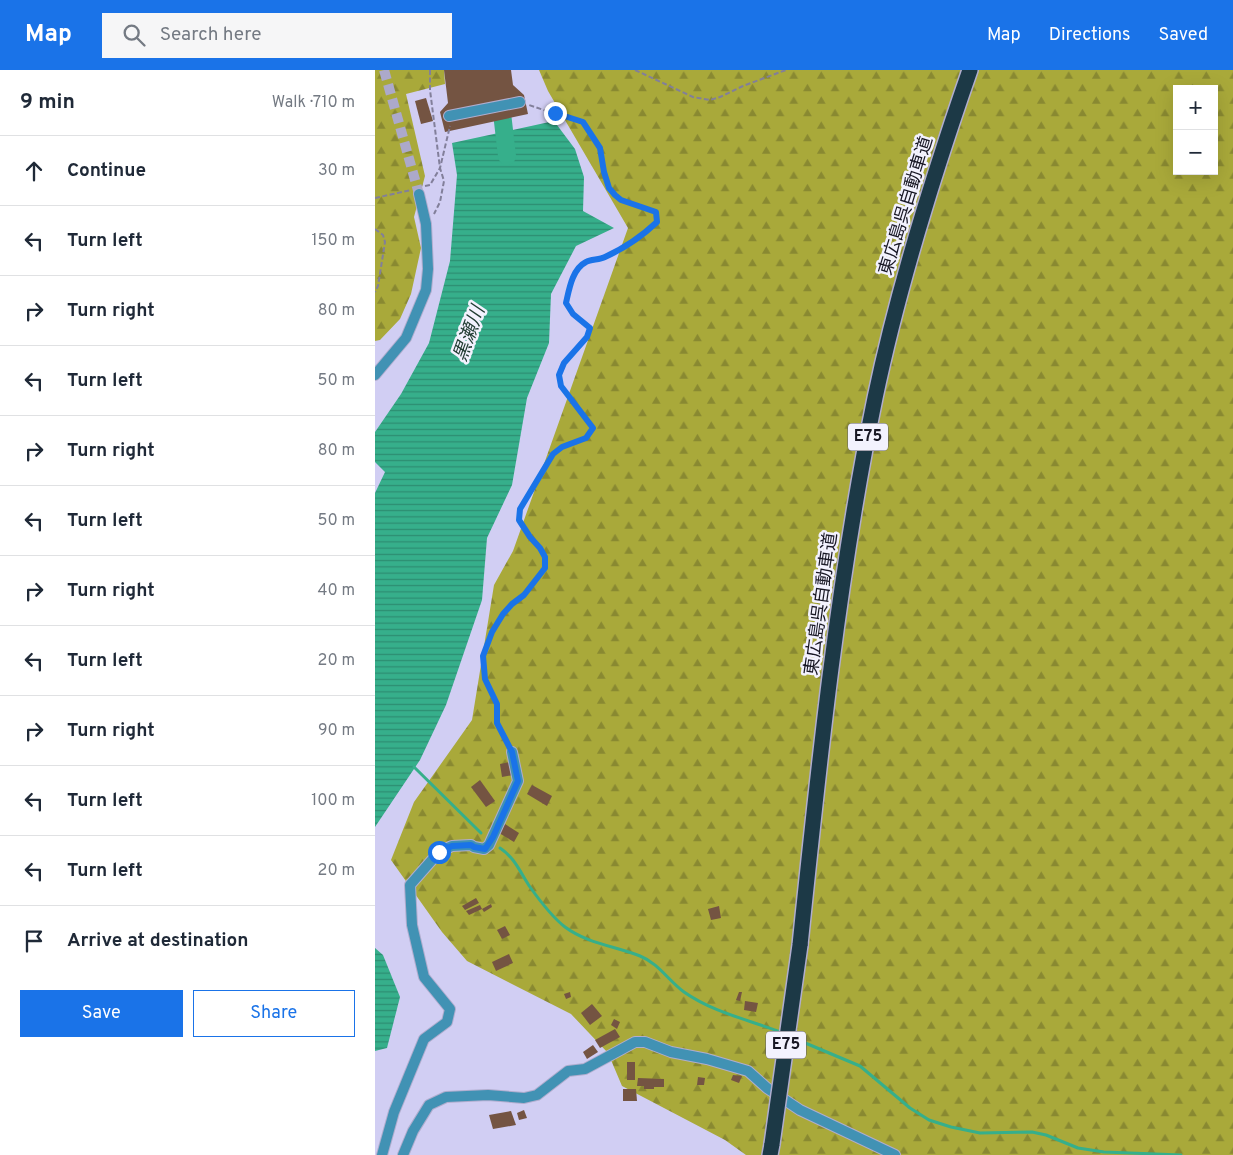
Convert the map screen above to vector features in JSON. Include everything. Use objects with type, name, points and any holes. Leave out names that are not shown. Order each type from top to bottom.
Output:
[{"type":"highway","name":"東広島呉自動車道","points":[[771,1150],[800,945],[842,588],[875,396],[919,230],[953,118],[970,70]]},
{"type":"street","points":[[449,116],[520,102]]},
{"type":"street","points":[[375,375],[406,338],[426,290],[428,269],[426,224],[419,194]]},
{"type":"street","points":[[382,1155],[394,1112],[424,1039],[447,1022],[450,1008],[424,977],[412,925],[410,885],[439,852],[452,846],[471,845],[485,849],[489,845],[518,781],[512,752]]},
{"type":"street","points":[[403,1155],[413,1132],[429,1105],[446,1096],[488,1095],[524,1098],[537,1096],[568,1071],[585,1069],[635,1042],[645,1042],[671,1052],[707,1059],[748,1071],[767,1088],[800,1110],[895,1155]]},
{"type":"path","points":[[426,224],[440,202],[444,181],[440,168],[430,90],[430,70]]},
{"type":"path","points":[[635,70],[693,97],[710,100],[786,70]]},
{"type":"path","points":[[512,752],[497,723],[497,704],[485,679],[483,656],[492,632],[503,614],[524,595],[545,568],[545,557],[519,520],[520,509],[553,454],[562,447],[586,438],[593,428],[561,386],[559,375],[564,363],[587,337],[590,328],[573,314],[566,303],[571,283],[577,271],[585,262],[602,258],[626,247],[657,222],[656,212],[621,200],[609,188],[600,148],[583,122],[520,102]]},
{"type":"path","points":[[440,168],[450,127]]},
{"type":"path","points":[[375,229],[383,235],[385,242],[378,286],[375,292]]},
{"type":"green space","points":[[375,70],[444,70],[445,84],[406,94],[425,176],[414,217],[421,248],[411,294],[400,319],[380,340],[375,341]]},
{"type":"green space","points":[[539,70],[1233,70],[1233,1155],[746,1155],[725,1140],[622,1086],[608,1053],[571,1014],[467,961],[442,932],[391,860],[414,802],[472,720],[494,585],[513,551],[628,228],[548,91]]},
{"type":"water","points":[[554,121],[575,149],[584,177],[583,211],[614,228],[576,246],[551,294],[549,343],[527,398],[512,485],[487,538],[482,600],[446,705],[420,760],[375,827],[375,493],[385,472],[375,462],[375,432],[401,394],[429,343],[450,261],[457,175],[452,143]]},
{"type":"water","points":[[375,948],[383,955],[400,997],[387,1048],[375,1051]]},
{"type":"building","points":[[444,70],[511,70],[513,85],[524,95],[528,114],[445,132],[440,112],[448,103]]},
{"type":"building","points":[[426,98],[433,121],[421,124],[415,101]]},
{"type":"building","points":[[510,762],[513,775],[502,777],[500,764]]},
{"type":"building","points":[[480,780],[495,801],[486,807],[471,787]]},
{"type":"building","points":[[532,785],[552,796],[547,806],[527,794]]},
{"type":"building","points":[[505,824],[519,833],[514,842],[499,833]]},
{"type":"building","points":[[476,898],[479,903],[465,910],[462,906]]},
{"type":"building","points":[[491,904],[492,907],[484,912],[482,909]]},
{"type":"building","points":[[480,905],[482,909],[469,915],[466,911]]},
{"type":"building","points":[[719,906],[721,918],[711,920],[708,909]]},
{"type":"building","points":[[505,926],[510,935],[502,939],[497,930]]},
{"type":"building","points":[[509,954],[513,963],[496,971],[492,962]]},
{"type":"building","points":[[570,992],[571,997],[566,999],[564,994]]},
{"type":"building","points":[[739,992],[742,992],[740,1001],[736,1000]]},
{"type":"building","points":[[745,1001],[758,1003],[756,1012],[744,1010]]},
{"type":"building","points":[[592,1004],[602,1016],[590,1025],[581,1013]]},
{"type":"building","points":[[614,1019],[620,1022],[617,1029],[611,1025]]},
{"type":"building","points":[[615,1029],[620,1037],[600,1048],[595,1040]]},
{"type":"building","points":[[593,1045],[598,1052],[587,1059],[583,1052]]},
{"type":"building","points":[[627,1062],[635,1062],[635,1080],[627,1080]]},
{"type":"building","points":[[733,1075],[742,1076],[739,1083],[731,1080]]},
{"type":"building","points":[[698,1077],[705,1078],[704,1085],[697,1085]]},
{"type":"building","points":[[638,1078],[664,1079],[664,1087],[644,1089],[644,1086],[637,1086]]},
{"type":"building","points":[[623,1089],[636,1089],[637,1101],[623,1101]]},
{"type":"building","points":[[524,1110],[527,1118],[519,1120],[517,1113]]},
{"type":"building","points":[[511,1111],[516,1125],[493,1129],[489,1115]]},
{"type":"waterway","name":"黒瀬川","points":[[497,70],[507,156]]},
{"type":"waterway","points":[[414,767],[481,833]]},
{"type":"waterway","points":[[500,848],[513,861],[546,909],[574,933],[592,941],[640,956],[658,968],[684,992],[707,1005],[783,1033]]},
{"type":"waterway","points":[[791,1037],[860,1066],[910,1108],[929,1120],[951,1127],[980,1133],[1032,1132],[1046,1135],[1078,1148],[1104,1152],[1181,1155]]},
{"type":"tunnel","points":[[384,70],[419,194]]},
{"type":"route","points":[[439,852],[452,846],[471,845],[485,849],[493,837],[518,781],[512,752],[497,723],[497,704],[485,679],[483,656],[492,632],[503,614],[524,595],[545,568],[545,557],[519,520],[520,509],[553,454],[562,447],[586,438],[593,428],[561,386],[559,375],[564,363],[587,337],[590,328],[573,314],[566,303],[571,283],[577,271],[585,262],[602,258],[626,247],[657,222],[656,212],[621,200],[609,188],[600,148],[583,122],[555,113]]}]
